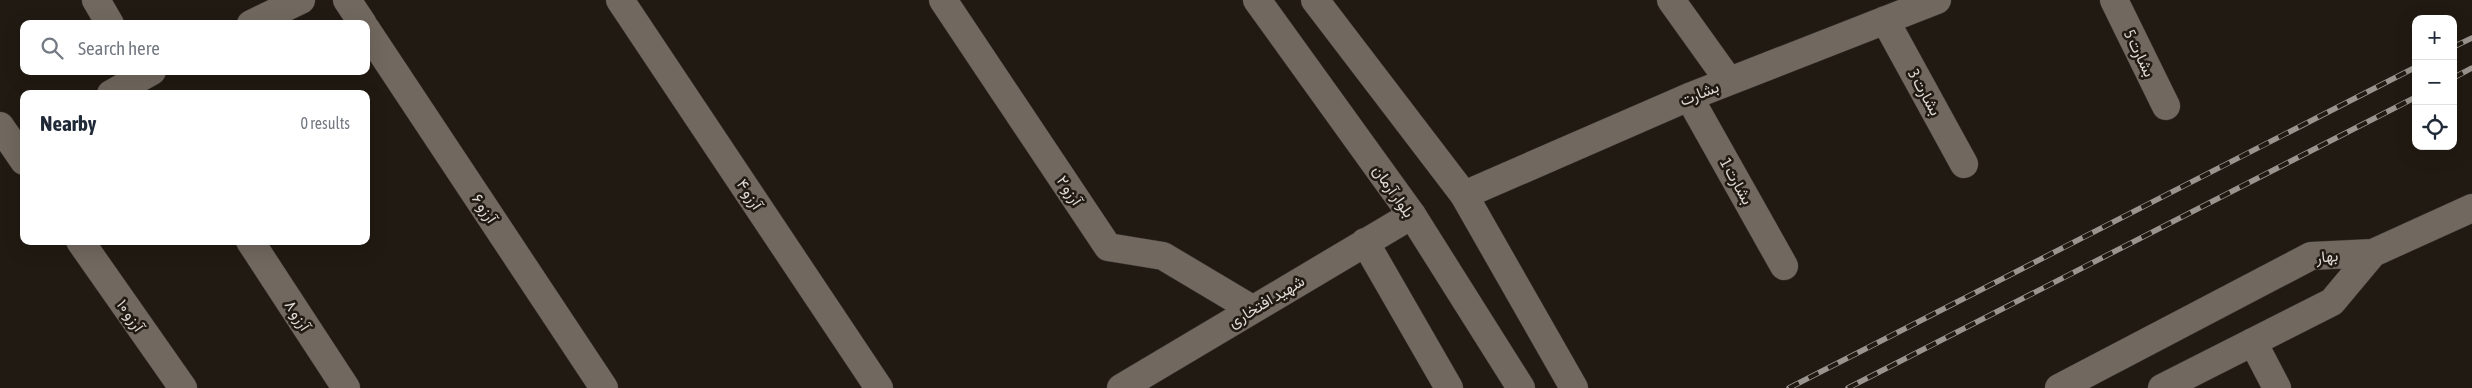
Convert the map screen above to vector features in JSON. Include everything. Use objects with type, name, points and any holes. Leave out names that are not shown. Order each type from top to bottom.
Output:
[{"type":"street","points":[[96,0],[108,20]]},
{"type":"street","points":[[259,20],[301,0]]},
{"type":"street","points":[[347,0],[360,20]]},
{"type":"street","name":"آرزو ۴","points":[[620,0],[879,388]]},
{"type":"street","name":"آرزو ۲","points":[[943,0],[1108,247],[1163,256],[1252,309]]},
{"type":"street","name":"بلوار آرمان","points":[[1257,0],[1412,215],[1520,388]]},
{"type":"street","points":[[1314,0],[1464,195],[1574,388]]},
{"type":"street","points":[[1671,0],[1729,81]]},
{"type":"street","name":"بشارت","points":[[1464,195],[1690,97],[1937,0]]},
{"type":"street","name":"بشارت 5","points":[[2114,0],[2166,106]]},
{"type":"street","name":"بشارت 3","points":[[1885,20],[1964,164]]},
{"type":"street","name":"آرزو ۶","points":[[370,35],[604,388]]},
{"type":"street","points":[[120,90],[147,78]]},
{"type":"street","name":"بشارت 1","points":[[1690,97],[1784,266]]},
{"type":"street","points":[[0,126],[16,152]]},
{"type":"street","points":[[2372,253],[2472,208]]},
{"type":"street","name":"شهید افتخاری","points":[[1121,388],[1154,379],[1252,309],[1412,215]]},
{"type":"street","points":[[1365,242],[1449,388]]},
{"type":"street","name":"آرزو ۱۰","points":[[83,245],[183,388]]},
{"type":"street","name":"آرزو ۸","points":[[253,245],[346,388]]},
{"type":"street","name":"بهار","points":[[2162,388],[2332,302],[2372,253]]},
{"type":"street","name":"بهار","points":[[2060,388],[2311,256],[2372,253]]},
{"type":"street","points":[[2253,342],[2277,388]]},
{"type":"railway","points":[[2457,45],[2472,38]]},
{"type":"railway","points":[[2457,76],[2472,68]]},
{"type":"railway","points":[[1789,388],[2412,69]]},
{"type":"railway","points":[[1848,388],[2412,99]]}]
